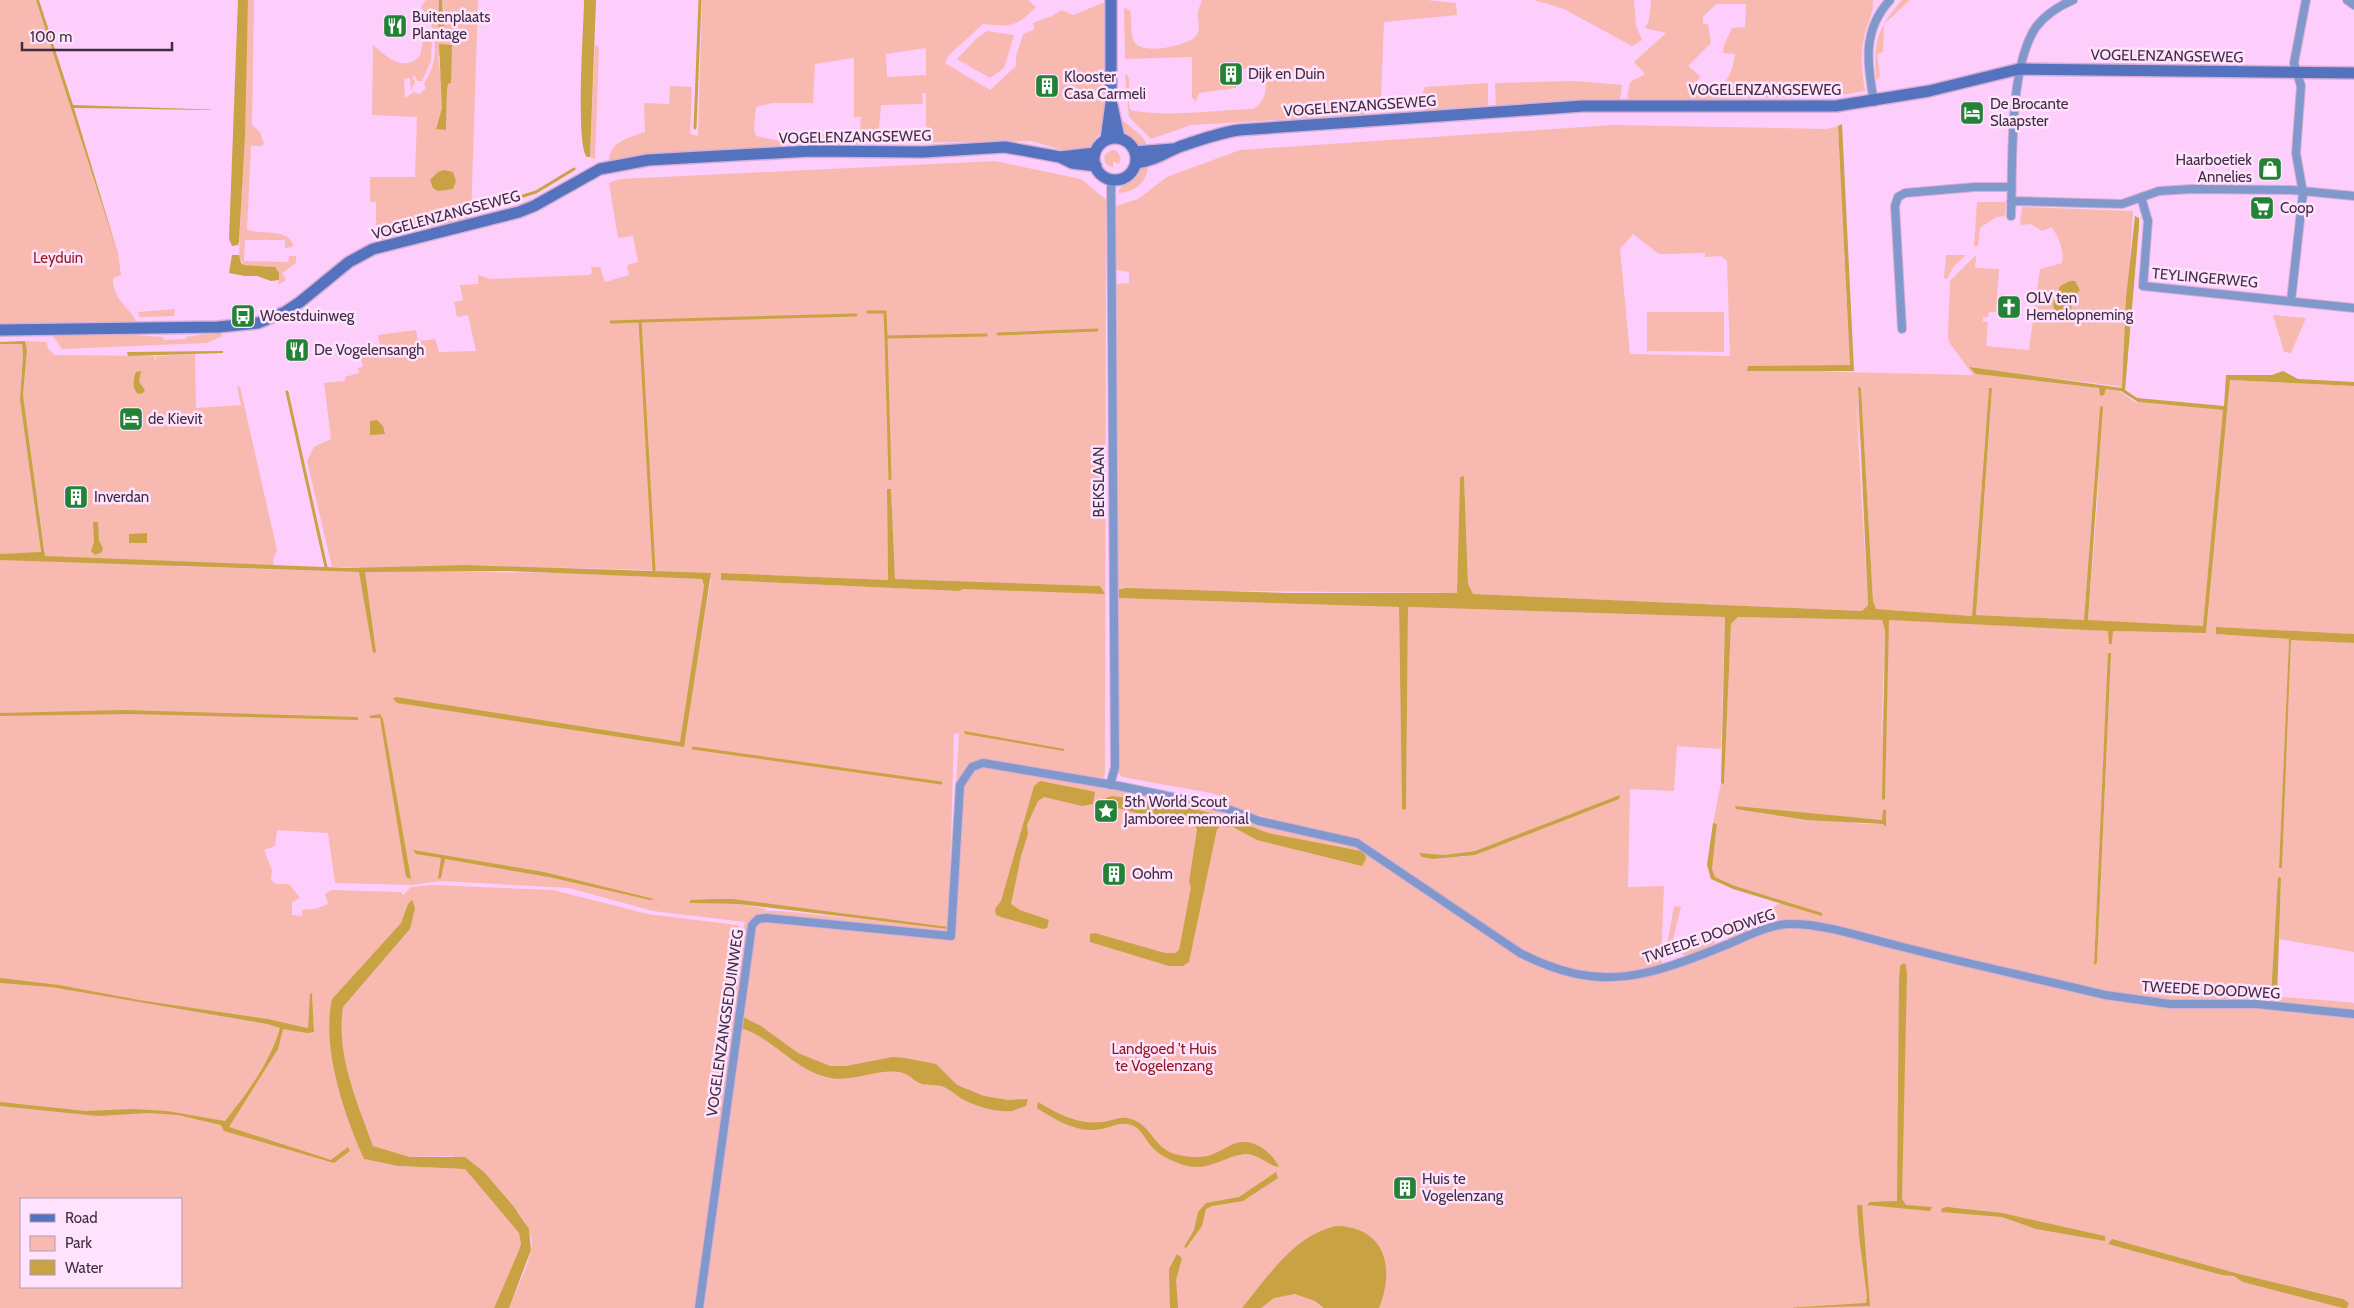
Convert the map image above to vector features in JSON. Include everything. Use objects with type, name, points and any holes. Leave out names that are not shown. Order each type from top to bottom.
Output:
[{"type":"main road","points":[[1106,140],[1111,103],[1111,0]]},
{"type":"main road","name":"VOGELENZANGSEWEG","points":[[1135,157],[1156,160],[1177,148],[1220,133],[1239,130],[1544,108],[1620,105],[1815,107],[1874,102],[2019,69],[2354,73]]},
{"type":"main road","points":[[1111,103],[1119,138]]},
{"type":"main road","points":[[1119,138],[1127,141],[1135,157],[1128,175],[1121,179],[1112,179],[1100,173],[1096,166],[1095,153],[1100,144],[1106,140],[1119,138]]},
{"type":"main road","name":"VOGELENZANGSEWEG","points":[[0,330],[218,327],[258,322],[285,312],[349,262],[374,248],[519,212],[534,206],[597,171],[619,164],[648,160],[810,151],[923,152],[1004,147],[1060,157],[1072,163],[1096,166]]},
{"type":"main road","name":"VOGELENZANGSEWEG","points":[[1060,157],[1095,153]]},
{"type":"street","points":[[1874,102],[1868,63],[1871,32],[1879,12],[1890,0]]},
{"type":"street","points":[[2011,216],[2019,69],[2036,28],[2060,6],[2073,0]]},
{"type":"street","points":[[2291,301],[2303,193],[2296,153],[2301,86],[2294,63],[2306,0]]},
{"type":"street","points":[[2346,0],[2354,5]]},
{"type":"street","name":"BEKSLAAN","points":[[1110,785],[1115,767],[1112,179]]},
{"type":"street","points":[[1902,329],[1895,206],[1898,197],[1905,193],[1976,187],[2012,187]]},
{"type":"street","points":[[2011,201],[2122,204],[2159,191],[2193,189],[2292,190],[2303,193],[2354,196]]},
{"type":"street","name":"TEYLINGERWEG","points":[[2141,198],[2148,221],[2143,286],[2354,308]]},
{"type":"street","name":"VOGELENZANGSEDUINWEG","points":[[699,1308],[752,925],[758,919],[766,918],[950,936],[957,802],[960,785],[972,767],[983,763],[1110,785]]},
{"type":"street","name":"TWEEDE DOODWEG","points":[[1110,785],[1226,808],[1259,821],[1358,843],[1520,953],[1546,965],[1585,977],[1608,978],[1642,973],[1694,958],[1770,927],[1788,924],[1863,936],[2105,995],[2145,1002],[2256,1004],[2354,1014]]},
{"type":"green space","name":"Leyduin","points":[[0,0],[36,0],[118,253],[121,275],[113,278],[113,284],[120,300],[135,318],[135,323],[94,325],[94,321],[85,322],[84,325],[0,326]]},
{"type":"green space","points":[[248,0],[254,0],[252,125],[260,132],[264,144],[261,146],[251,146],[247,229],[284,235],[293,244],[292,247],[285,248],[285,240],[245,240],[244,261],[288,262],[289,256],[296,256],[296,263],[282,273],[286,280],[278,285],[279,280],[275,267],[244,265],[239,258]]},
{"type":"green space","points":[[426,0],[439,0],[438,37],[445,15],[442,0],[478,0],[471,218],[376,240],[376,202],[370,202],[370,177],[415,177],[417,117],[372,115],[373,45],[395,61],[407,63],[414,61],[420,56],[423,41],[432,42],[431,61],[422,81],[417,81],[415,76],[412,77],[415,82],[411,91],[410,78],[404,79],[405,98],[414,92],[420,94],[426,88],[424,83],[433,65],[435,55],[434,34],[427,15],[421,7]],"holes":[[[451,45],[451,83],[448,84],[447,90],[446,130],[436,125],[442,111],[438,56]]]},
{"type":"green space","points":[[702,0],[1028,0],[1036,7],[1023,19],[1007,25],[983,24],[948,56],[945,63],[990,90],[1016,66],[1016,57],[1023,34],[1034,30],[1033,23],[1052,16],[1061,10],[1073,15],[1105,2],[1106,96],[1103,129],[1088,148],[1070,152],[1031,141],[812,144],[813,134],[926,136],[926,93],[922,93],[923,104],[881,105],[879,130],[860,130],[861,117],[854,117],[854,58],[815,64],[813,103],[772,103],[756,107],[754,129],[756,136],[779,141],[785,147],[710,150],[609,162],[612,149],[616,145],[621,141],[645,132],[644,103],[669,104],[670,86],[692,87],[690,134],[698,136]],"holes":[[[926,48],[926,75],[887,77],[886,54]]]},
{"type":"green space","points":[[1202,0],[1426,0],[1456,3],[1457,15],[1384,22],[1381,98],[1364,98],[1365,118],[1344,116],[1191,125],[1151,139],[1129,117],[1125,75],[1129,79],[1129,108],[1133,111],[1149,113],[1253,109],[1258,106],[1266,91],[1265,80],[1257,71],[1236,68],[1236,88],[1199,93],[1196,101],[1192,98],[1192,57],[1125,59],[1124,7],[1130,11],[1132,33],[1136,44],[1141,47],[1156,49],[1175,46],[1195,37],[1199,25],[1198,11]]},
{"type":"green space","points":[[1534,0],[1634,0],[1636,26],[1642,40],[1632,46],[1564,9]]},
{"type":"green space","points":[[1651,0],[1873,0],[1862,51],[1865,91],[1836,96],[1782,98],[1634,100],[1627,98],[1630,82],[1645,74],[1634,62],[1666,33],[1645,28],[1649,20]],"holes":[[[1716,4],[1746,4],[1745,27],[1732,28],[1724,45],[1723,53],[1735,54],[1728,78],[1724,83],[1712,88],[1695,86],[1700,76],[1688,66],[1711,43],[1708,24],[1703,24],[1703,17]]]},
{"type":"green space","points":[[1902,0],[1910,0],[1884,24]]},
{"type":"green space","points":[[1884,24],[1883,52],[1877,54],[1880,76],[1876,80],[1876,46]]},
{"type":"green space","points":[[987,31],[1014,35],[1004,68],[990,78],[957,59],[976,39]]},
{"type":"green space","points":[[595,45],[599,47],[595,159],[590,157]]},
{"type":"green space","points":[[1574,81],[1622,85],[1619,108],[1496,114],[1495,83]]},
{"type":"green space","points":[[1488,83],[1488,115],[1425,119],[1422,94],[1425,87]]},
{"type":"green space","points":[[1119,117],[1140,135],[1147,147],[1131,141],[1122,128]]},
{"type":"green space","points":[[1613,125],[1827,129],[1838,126],[1850,366],[1748,366],[1839,372],[1973,375],[1949,342],[1950,281],[1976,255],[1975,268],[1999,269],[1996,312],[1989,312],[1988,317],[1983,317],[1983,322],[1988,322],[1986,346],[2029,350],[2040,269],[2062,263],[2060,244],[2052,227],[2042,231],[2031,224],[2022,225],[2020,222],[2022,207],[2133,211],[2122,388],[1976,369],[1972,366],[1976,374],[2118,390],[2135,402],[2223,410],[2204,626],[2088,621],[2098,493],[2100,407],[2084,620],[1976,615],[1992,388],[1989,388],[1972,616],[1876,609],[1873,601],[1861,388],[1858,388],[1860,446],[1856,402],[1868,605],[1862,611],[1473,594],[1468,584],[1464,476],[1460,477],[1457,593],[1116,590],[1116,284],[1129,283],[1129,272],[1116,270],[1116,206],[1138,199],[1167,177],[1240,150]],"holes":[[[1633,234],[1659,254],[1705,253],[1705,257],[1721,256],[1727,261],[1730,356],[1630,354],[1620,249]]]},
{"type":"green space","points":[[1111,150],[1117,151],[1121,158],[1119,164],[1113,161],[1113,167],[1107,164],[1104,159],[1105,155]]},
{"type":"green space","name":"Landgoed 't Huis te Vogelenzang","points":[[995,161],[1081,179],[1109,202],[1106,206],[1105,771],[1104,778],[1100,779],[1100,788],[1223,811],[1256,824],[1356,847],[1500,943],[1570,975],[1584,979],[1619,980],[1770,930],[1789,926],[1813,928],[2106,998],[2256,1007],[2354,1017],[2354,1308],[509,1308],[531,1250],[531,1237],[526,1223],[504,1197],[453,1156],[410,1157],[373,1146],[349,1078],[342,1043],[343,1007],[410,929],[408,904],[401,923],[332,999],[329,1018],[332,1059],[336,1080],[349,1122],[364,1159],[398,1166],[465,1169],[519,1233],[521,1244],[519,1250],[494,1308],[0,1308],[0,344],[22,343],[20,400],[41,553],[25,554],[17,560],[45,552],[23,395],[27,350],[25,341],[46,342],[49,350],[55,355],[154,356],[156,361],[156,356],[195,354],[196,408],[241,405],[237,386],[240,387],[277,550],[273,560],[274,565],[172,566],[359,572],[365,568],[332,567],[307,461],[314,447],[331,439],[324,383],[345,381],[345,377],[359,373],[358,368],[363,367],[359,350],[380,346],[378,335],[416,330],[418,341],[435,339],[439,352],[476,351],[468,315],[457,317],[454,302],[463,300],[460,285],[478,284],[478,275],[491,279],[589,275],[592,273],[591,267],[600,267],[605,282],[629,275],[627,265],[638,262],[633,236],[618,238],[609,183],[620,179]],"holes":[[[887,489],[891,489],[895,579],[1100,586],[1104,593],[963,589],[959,591],[721,580],[721,573],[888,580]],[[466,565],[648,570],[711,579],[687,721],[704,587],[702,579],[556,573],[407,571],[398,567]],[[959,733],[950,875],[954,734]],[[277,830],[328,833],[335,883],[412,885],[441,881],[569,888],[653,911],[745,922],[743,929],[737,925],[648,914],[553,890],[432,885],[411,887],[403,895],[401,892],[331,890],[325,894],[328,904],[315,909],[302,910],[302,916],[292,915],[292,902],[300,898],[289,884],[276,884],[271,880],[272,870],[264,850],[275,846]],[[733,899],[950,928],[781,911],[764,911],[767,909],[738,904],[689,903],[691,900]],[[74,991],[268,1019],[309,1028],[312,993],[314,1032],[280,1028],[267,1024]]]},
{"type":"green space","points":[[1148,165],[1146,177],[1135,189],[1118,193],[1130,176]]},
{"type":"green space","points":[[1977,202],[2006,202],[2005,216],[1996,217],[1980,228],[1978,246],[1974,247]]},
{"type":"green space","points":[[1946,255],[1966,255],[1954,266],[1947,279],[1944,278]]},
{"type":"green space","points":[[175,309],[174,316],[140,317],[138,312]]},
{"type":"green space","points":[[1647,312],[1724,312],[1724,352],[1647,351]]},
{"type":"green space","points":[[2273,315],[2306,318],[2291,353],[2284,352]]},
{"type":"green space","points":[[220,332],[222,336],[207,343],[62,349],[53,336],[134,335],[163,337],[164,340],[186,339],[186,337]]},
{"type":"green space","points":[[2230,380],[2354,386],[2354,634],[2217,627],[2216,634],[2289,639],[2279,868],[2282,867],[2291,639],[2354,643],[2354,952],[2279,939],[2281,878],[2278,877],[2271,995],[2175,989],[2354,1003],[2354,1012],[2170,1002],[2123,995],[1797,921],[1729,942],[1724,926],[1742,923],[1781,903],[1822,914],[1735,886],[1715,877],[1712,869],[1717,825],[1713,823],[1721,783],[1724,783],[1731,624],[1738,617],[1882,620],[1885,630],[1881,743],[1889,620],[1973,621],[2109,631],[2110,644],[2112,644],[2113,631],[2206,633]],"holes":[[[2111,653],[2097,963],[2094,964],[2106,708]],[[1735,807],[1882,820],[1886,810],[1886,826],[1884,824],[1864,824]]]},
{"type":"green space","points":[[1116,598],[1399,607],[1402,810],[1406,809],[1408,607],[1725,617],[1721,749],[1677,746],[1674,791],[1630,789],[1628,887],[1664,886],[1661,960],[1663,966],[1642,971],[1598,976],[1539,960],[1500,938],[1368,844],[1219,805],[1221,796],[1211,793],[1122,777],[1119,774]],"holes":[[[1619,795],[1463,857],[1420,853],[1444,855],[1475,851]]]},
{"type":"green space","points":[[1674,906],[1681,907],[1671,948],[1667,945]]},
{"type":"green space","points":[[1711,933],[1715,944],[1708,950],[1690,957],[1679,953],[1683,947]]},
{"type":"water","points":[[36,0],[39,0],[73,105],[227,110],[74,108],[118,254]]},
{"type":"water","points":[[238,0],[248,0],[245,135],[239,242],[238,245],[232,246],[229,239]]},
{"type":"water","points":[[439,0],[442,0],[445,37],[438,37]]},
{"type":"water","points":[[584,0],[596,0],[590,157],[587,157],[583,148],[581,131]]},
{"type":"water","points":[[439,44],[452,45],[451,83],[448,84],[447,90],[446,130],[436,129],[442,108]]},
{"type":"water","points":[[1842,124],[1854,371],[1747,371],[1748,366],[1850,365],[1838,126]]},
{"type":"water","points":[[444,170],[453,172],[456,181],[453,189],[438,191],[433,188],[430,180],[438,172]]},
{"type":"water","points":[[2135,216],[2139,218],[2139,226],[2125,390],[2137,398],[2224,406],[2226,375],[2272,375],[2283,371],[2298,379],[2354,382],[2354,386],[2230,380],[2206,633],[2113,631],[2112,644],[2109,644],[2108,631],[1889,620],[1885,799],[1882,800],[1885,630],[1882,620],[1738,617],[1731,624],[1724,784],[1721,783],[1725,617],[1408,607],[1406,809],[1402,810],[1399,607],[1116,598],[1116,590],[1126,588],[1288,593],[1457,593],[1460,477],[1464,476],[1468,584],[1473,594],[1862,611],[1868,605],[1858,387],[1861,388],[1873,601],[1876,609],[1972,616],[1989,388],[1992,388],[1976,615],[2084,620],[2100,407],[2103,406],[2088,620],[2203,626],[2223,410],[2138,402],[2121,391],[2106,389],[2104,395],[2100,396],[2099,388],[1976,374],[1969,367],[2122,388],[2126,298]]},
{"type":"water","points":[[232,255],[239,255],[241,263],[244,265],[275,267],[279,273],[279,280],[271,281],[257,276],[229,273]]},
{"type":"water","points":[[2070,281],[2075,281],[2080,290],[2072,299],[2071,315],[2061,317],[2055,312],[2053,304],[2060,286]]},
{"type":"water","points":[[25,341],[27,350],[23,395],[45,556],[348,568],[466,565],[711,573],[684,747],[397,703],[393,699],[396,697],[680,742],[704,586],[702,579],[506,571],[365,572],[376,652],[373,653],[359,572],[0,560],[0,554],[41,552],[20,400],[22,344],[0,344],[0,342]]},
{"type":"water","points":[[223,351],[223,353],[128,356],[127,352]]},
{"type":"water","points":[[141,371],[139,382],[145,390],[143,393],[138,394],[134,387],[134,381],[136,372]]},
{"type":"water","points":[[377,420],[383,426],[385,434],[370,435],[370,421]]},
{"type":"water","points":[[887,489],[891,489],[895,579],[1100,586],[1105,594],[963,589],[959,591],[721,580],[721,573],[888,580]]},
{"type":"water","points":[[93,522],[98,522],[99,541],[103,548],[102,552],[95,555],[91,551],[94,542]]},
{"type":"water","points":[[147,533],[147,543],[129,543],[129,534]]},
{"type":"water","points":[[2216,627],[2354,634],[2354,643],[2291,640],[2282,868],[2279,868],[2289,639],[2216,634]]},
{"type":"water","points":[[2108,653],[2111,653],[2097,963],[2094,965]]},
{"type":"water","points":[[125,710],[358,717],[358,720],[130,714],[0,716],[0,713]]},
{"type":"water","points":[[380,714],[383,719],[411,879],[406,877],[380,718],[370,718],[369,716]]},
{"type":"water","points":[[964,731],[1064,749],[1064,751],[965,734]]},
{"type":"water","points":[[1040,781],[1095,792],[1093,804],[1082,806],[1044,797],[1038,801],[1027,825],[1028,834],[1021,856],[1011,904],[1020,910],[1049,920],[1047,928],[1043,929],[996,915],[995,909],[1001,901],[1034,786]]},
{"type":"water","points":[[1620,795],[1619,799],[1475,855],[1433,859],[1422,857],[1419,853],[1444,855],[1475,851]]},
{"type":"water","points":[[1112,796],[1183,806],[1229,818],[1268,833],[1361,851],[1365,854],[1366,859],[1362,866],[1257,840],[1233,827],[1221,826],[1217,829],[1189,962],[1183,966],[1169,966],[1090,942],[1090,934],[1095,933],[1165,953],[1175,953],[1179,950],[1191,887],[1189,882],[1197,830],[1195,825],[1170,822],[1103,804],[1106,798]]},
{"type":"water","points":[[1735,806],[1882,820],[1883,810],[1886,810],[1886,827],[1883,824],[1807,820],[1736,809]]},
{"type":"water","points":[[1713,823],[1717,824],[1712,869],[1715,877],[1735,886],[1822,913],[1822,916],[1733,889],[1711,879],[1707,865]]},
{"type":"water","points":[[413,850],[544,872],[654,899],[650,900],[549,877],[445,859],[441,878],[438,879],[441,858],[416,854]]},
{"type":"water","points":[[2278,877],[2281,878],[2277,998],[2176,990],[2271,995]]},
{"type":"water","points":[[733,899],[948,927],[948,929],[738,904],[689,903],[691,900]]},
{"type":"water","points":[[412,900],[415,908],[410,929],[343,1007],[342,1043],[349,1078],[373,1146],[410,1157],[465,1157],[484,1172],[514,1207],[529,1229],[531,1250],[509,1308],[494,1308],[521,1244],[519,1233],[465,1169],[398,1166],[364,1159],[349,1122],[336,1080],[332,1059],[329,1018],[332,999],[401,923],[408,904]]},
{"type":"water","points":[[1904,963],[1907,974],[1902,1199],[1906,1205],[1932,1207],[1930,1211],[1867,1205],[1870,1202],[1897,1201],[1899,981],[1900,966]]},
{"type":"water","points":[[0,978],[59,985],[139,1000],[268,1019],[308,1028],[310,994],[312,993],[314,1032],[307,1033],[283,1029],[278,1049],[229,1127],[331,1160],[348,1147],[350,1151],[334,1163],[224,1131],[221,1125],[178,1115],[148,1113],[98,1116],[0,1106],[0,1102],[85,1111],[132,1109],[167,1111],[225,1121],[264,1065],[280,1028],[267,1024],[51,987],[0,983]]},
{"type":"water","points":[[743,1017],[761,1026],[798,1053],[830,1066],[846,1066],[893,1057],[936,1064],[957,1085],[984,1096],[1008,1100],[1028,1099],[1026,1106],[1012,1111],[1000,1111],[975,1105],[944,1087],[922,1084],[899,1072],[842,1079],[823,1076],[801,1066],[762,1038],[741,1028]]},
{"type":"water","points":[[1038,1102],[1061,1114],[1084,1122],[1131,1119],[1144,1127],[1163,1148],[1178,1155],[1208,1156],[1236,1143],[1256,1144],[1272,1156],[1279,1167],[1249,1154],[1235,1156],[1205,1166],[1188,1166],[1171,1160],[1158,1152],[1141,1131],[1135,1127],[1124,1124],[1092,1130],[1076,1128],[1037,1108]]},
{"type":"water","points":[[1276,1172],[1278,1178],[1243,1201],[1212,1206],[1206,1209],[1202,1226],[1186,1248],[1184,1247],[1194,1230],[1198,1212],[1206,1203],[1239,1197]]},
{"type":"water","points":[[1857,1205],[1862,1205],[1870,1306],[1784,1308],[1866,1303],[1867,1296]]},
{"type":"water","points":[[1942,1208],[2002,1213],[2105,1236],[2105,1241],[2036,1229],[2002,1217],[1941,1212]]},
{"type":"water","points":[[1336,1226],[1353,1228],[1366,1234],[1376,1242],[1382,1252],[1386,1265],[1386,1278],[1379,1308],[1324,1308],[1315,1301],[1295,1294],[1274,1298],[1261,1308],[1242,1308],[1272,1271],[1294,1248],[1321,1231]]},
{"type":"water","points":[[2112,1239],[2239,1274],[2343,1299],[2349,1303],[2347,1308],[2343,1308],[2243,1282],[2234,1276],[2222,1275],[2108,1244]]},
{"type":"water","points":[[1177,1254],[1182,1258],[1176,1280],[1178,1308],[1170,1308],[1169,1269]]},
{"type":"waterway","points":[[695,128],[700,0]]},
{"type":"waterway","points":[[471,212],[536,192],[574,169]]},
{"type":"waterway","points":[[868,312],[885,312],[886,337],[986,335]]},
{"type":"waterway","points":[[654,570],[640,321],[856,315]]},
{"type":"waterway","points":[[611,322],[640,321]]},
{"type":"waterway","points":[[998,334],[1097,330]]},
{"type":"waterway","points":[[886,337],[890,479]]},
{"type":"waterway","points":[[287,392],[326,567]]},
{"type":"waterway","points":[[693,748],[941,783]]},
{"type":"place","name":"Buitenplaats Plantage","points":[[395,26]]},
{"type":"place","name":"Dijk en Duin","points":[[1231,74]]},
{"type":"place","name":"Klooster Casa Carmeli","points":[[1047,86]]},
{"type":"place","name":"De Brocante Slaapster","points":[[1972,113]]},
{"type":"place","name":"Haarboetiek Annelies","points":[[2270,169]]},
{"type":"place","name":"Coop","points":[[2262,208]]},
{"type":"place","name":"OLV ten Hemelopneming","points":[[2009,307]]},
{"type":"place","name":"Woestduinweg","points":[[243,316]]},
{"type":"place","name":"De Vogelensangh","points":[[297,350]]},
{"type":"place","name":"de Kievit","points":[[131,419]]},
{"type":"place","name":"Inverdan","points":[[76,497]]},
{"type":"place","name":"5th World Scout Jamboree memorial","points":[[1106,811]]},
{"type":"place","name":"Oohm","points":[[1114,874]]},
{"type":"place","name":"Huis te Vogelenzang","points":[[1405,1188]]}]
